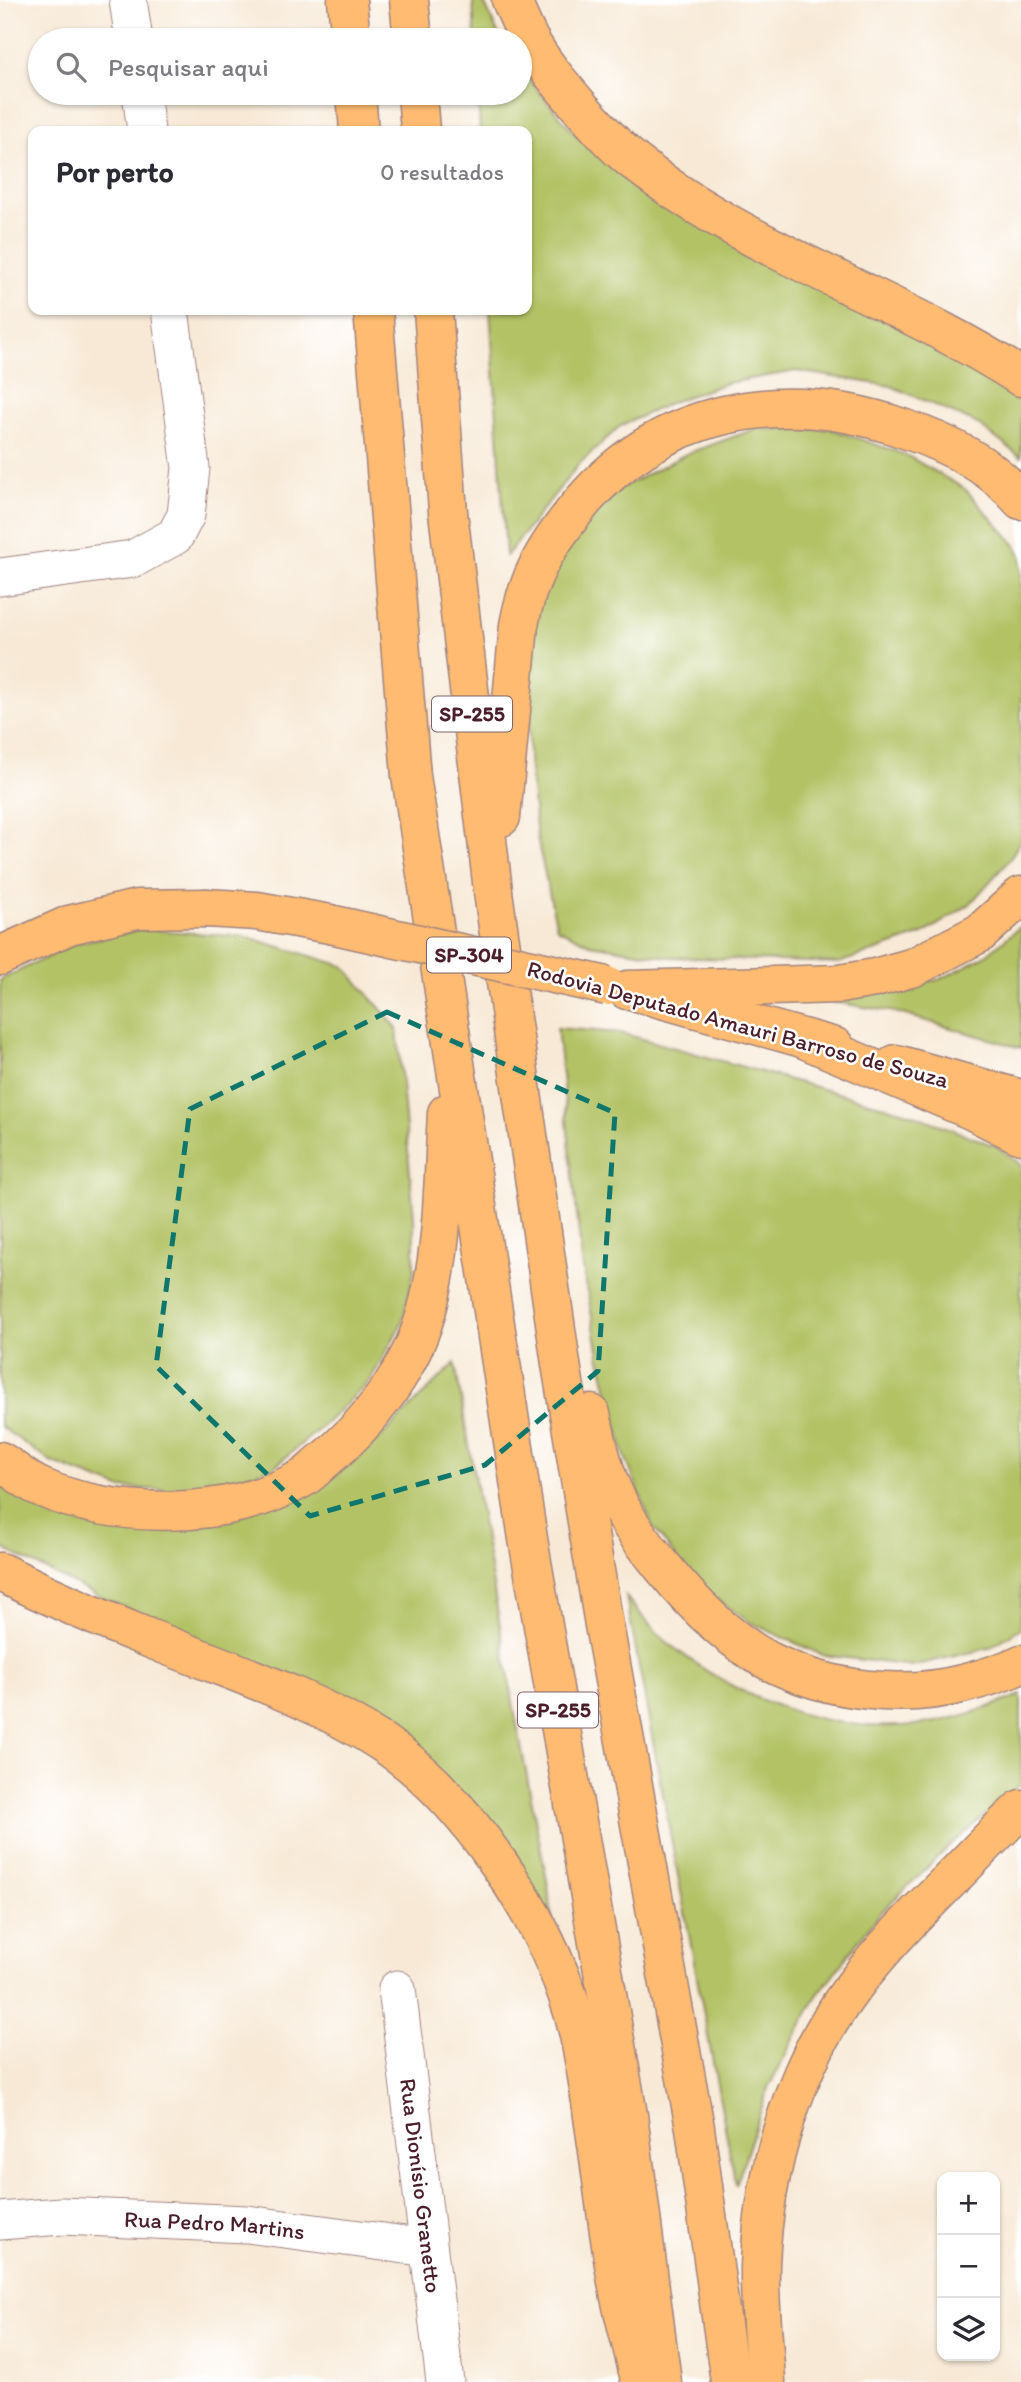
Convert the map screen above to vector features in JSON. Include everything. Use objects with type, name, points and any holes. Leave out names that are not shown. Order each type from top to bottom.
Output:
[{"type":"main road","points":[[347,0],[350,28]]},
{"type":"main road","points":[[409,0],[412,28]]},
{"type":"main road","points":[[511,0],[524,28]]},
{"type":"main road","points":[[532,43],[565,90],[601,131],[635,162],[701,209],[859,291],[975,347],[1021,377]]},
{"type":"main road","points":[[357,105],[359,126]]},
{"type":"main road","points":[[418,105],[419,126]]},
{"type":"main road","name":"SP-255","points":[[373,315],[411,776],[528,1539],[628,2115],[662,2382]]},
{"type":"main road","name":"SP-255","points":[[433,315],[448,512],[494,899],[525,1116],[561,1364],[604,1625],[695,2128],[730,2382]]},
{"type":"main road","points":[[494,899],[512,681],[525,595],[534,570],[561,529],[590,491],[624,461],[661,437],[703,420],[746,410],[786,406],[878,419],[933,438],[973,458],[1021,500]]},
{"type":"main road","points":[[617,988],[839,984],[875,978],[914,967],[979,933],[1021,896]]},
{"type":"main road","points":[[0,929],[21,919],[65,906],[107,901],[206,908]]},
{"type":"main road","points":[[0,956],[69,925],[137,909],[206,908]]},
{"type":"main road","name":"Rodovia Deputado Amauri Barroso de Souza","points":[[206,908],[257,911],[330,924],[617,988],[1021,1099]]},
{"type":"main road","points":[[0,1461],[39,1487],[86,1502],[137,1511],[187,1512],[237,1502],[302,1479],[338,1449],[372,1415],[402,1370],[426,1313],[438,1245],[452,1037]]},
{"type":"main road","points":[[804,1039],[971,1110],[1021,1135]]},
{"type":"main road","points":[[525,1116],[568,1323],[611,1485],[631,1526],[674,1580],[709,1618],[741,1643],[769,1661],[810,1678],[859,1689],[906,1693],[950,1687],[1006,1672],[1021,1664]]},
{"type":"main road","points":[[0,1572],[154,1641],[242,1673],[329,1712],[384,1745],[413,1767],[469,1826],[526,1907],[553,1956],[573,2013],[585,2065],[620,2296],[641,2382]]},
{"type":"main road","points":[[766,2382],[760,2266],[765,2210],[778,2150],[796,2092],[818,2043],[851,1989],[892,1939],[1021,1810]]},
{"type":"street","points":[[128,0],[132,28]]},
{"type":"street","points":[[143,105],[145,126]]},
{"type":"street","points":[[0,577],[134,559],[175,536],[186,515],[191,468],[171,315]]},
{"type":"street","name":"Rua Dionísio Granetto","points":[[397,1989],[444,2382]]},
{"type":"street","name":"Rua Pedro Martins","points":[[0,2221],[61,2216],[247,2224],[428,2248]]},
{"type":"highlighted area","points":[[387,1012],[615,1113],[598,1371],[485,1465],[310,1516],[156,1366],[190,1109]]},
{"type":"green space","points":[[473,0],[483,0],[496,28],[474,28]]},
{"type":"green space","points":[[532,83],[579,138],[629,180],[969,364],[1021,399],[1021,457],[976,423],[891,386],[796,371],[727,383],[674,401],[620,426],[579,464],[506,556],[490,315],[532,315],[532,126],[480,126],[479,105],[532,105]]},
{"type":"green space","points":[[755,429],[831,429],[906,455],[965,489],[1015,544],[1021,555],[1021,840],[1010,859],[970,904],[923,934],[839,963],[668,957],[590,944],[557,928],[537,838],[529,760],[529,621],[567,544],[621,488],[686,454]]},
{"type":"green space","points":[[1021,926],[1021,1048],[895,1012],[827,1001],[941,979],[985,956]]},
{"type":"green space","points":[[142,929],[247,937],[344,966],[397,1028],[414,1218],[414,1271],[402,1323],[370,1381],[274,1467],[199,1491],[120,1488],[51,1462],[0,1426],[0,980],[76,943]]},
{"type":"green space","points":[[557,1028],[621,1033],[909,1113],[998,1147],[1021,1165],[1021,1628],[989,1648],[912,1666],[822,1655],[749,1622],[696,1585],[652,1525],[624,1454],[599,1355],[582,1262]]},
{"type":"green space","points":[[455,1363],[515,1714],[548,1886],[554,1937],[473,1804],[182,1632],[102,1598],[0,1547],[0,1480],[29,1499],[313,1491],[352,1463]]},
{"type":"green space","points":[[626,1597],[661,1636],[693,1662],[723,1681],[786,1709],[820,1719],[889,1726],[924,1724],[973,1712],[1021,1695],[1021,1784],[954,1842],[879,1914],[816,1997],[768,2088],[736,2186]]}]
